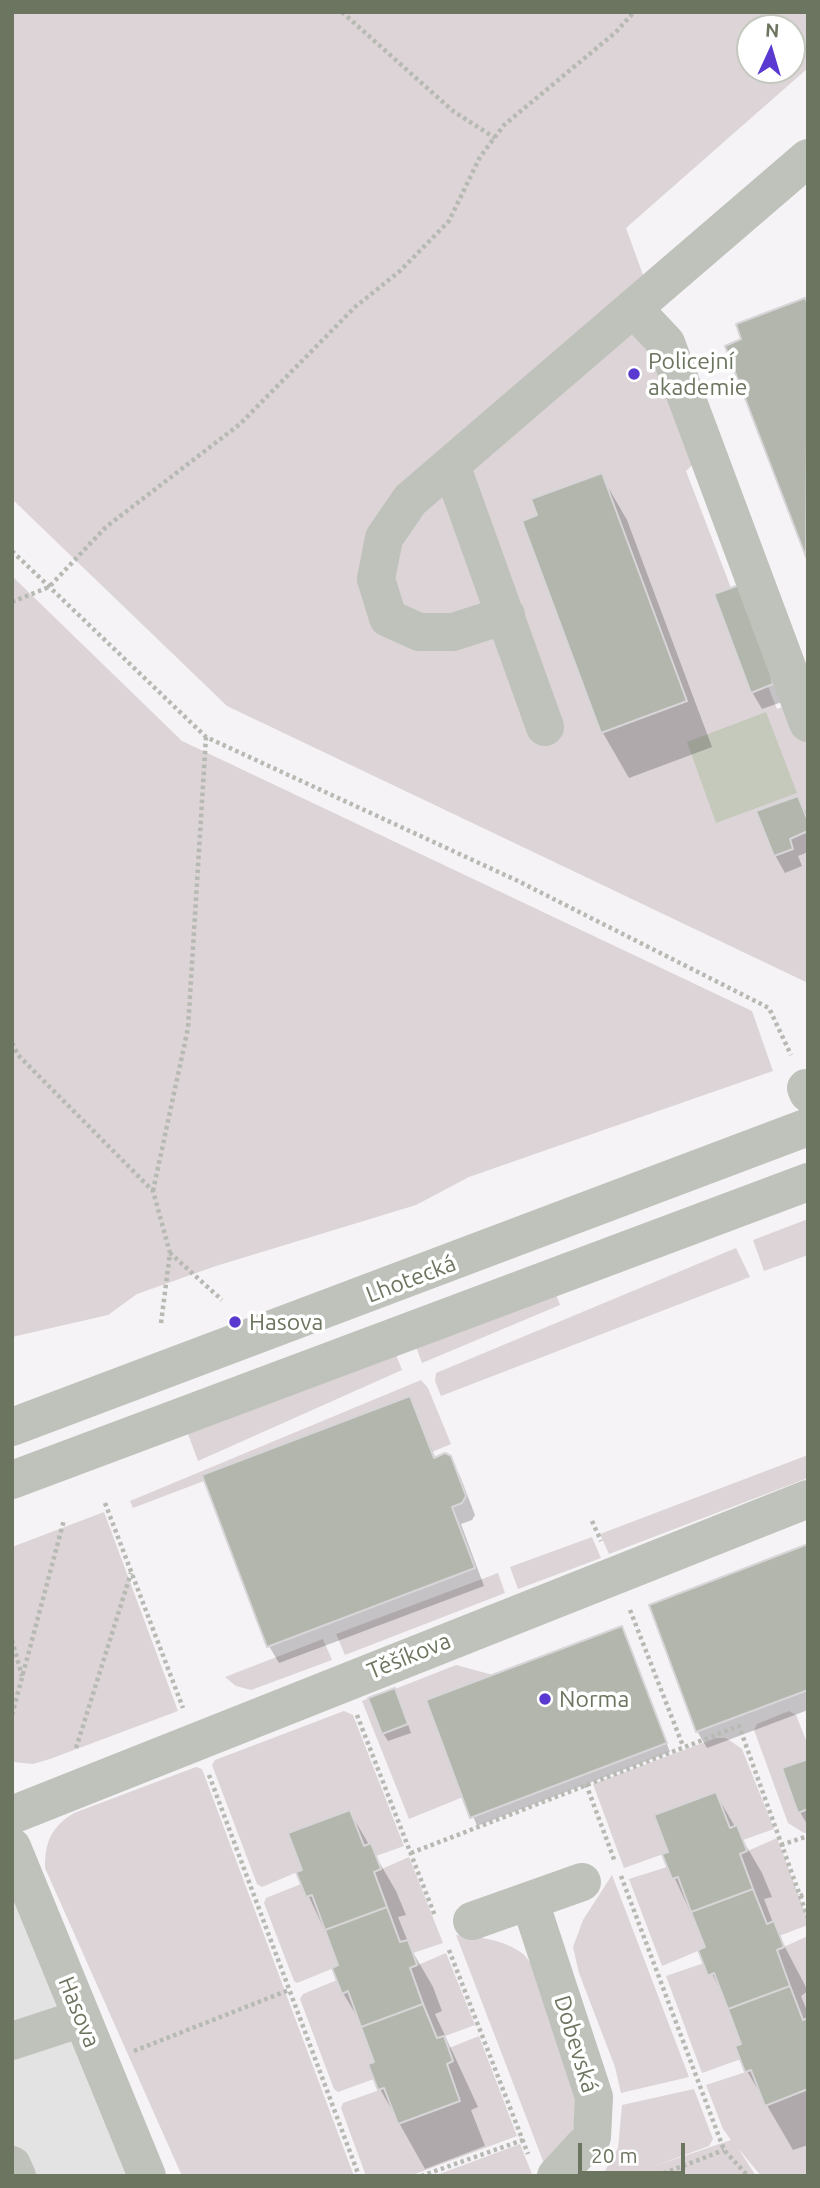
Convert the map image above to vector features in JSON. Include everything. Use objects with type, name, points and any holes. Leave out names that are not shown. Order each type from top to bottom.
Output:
[{"type":"street","points":[[506,615],[453,632],[419,632],[388,618],[376,579],[384,538],[410,500],[808,158]]},
{"type":"street","points":[[633,308],[666,343],[808,723]]},
{"type":"street","points":[[451,465],[545,727]]},
{"type":"street","name":"Lhotecká","points":[[12,1427],[808,1127]]},
{"type":"street","name":"Lhotecká","points":[[12,1480],[808,1182]]},
{"type":"street","name":"Těšíkova","points":[[12,1815],[808,1499]]},
{"type":"street","name":"Hasova","points":[[12,1847],[147,2176]]},
{"type":"street","points":[[472,1921],[582,1882]]},
{"type":"street","name":"Dobevská","points":[[530,1902],[594,2097],[592,2137],[556,2176]]},
{"type":"street","points":[[12,2041],[82,2018]]},
{"type":"street","points":[[12,2165],[16,2176]]},
{"type":"path","points":[[342,12],[453,111],[495,138]]},
{"type":"path","points":[[12,601],[49,587],[106,527],[240,424],[355,307],[449,221],[480,157],[504,125],[616,32],[634,12]]},
{"type":"path","points":[[12,551],[206,737],[518,881],[769,1008],[807,1090]]},
{"type":"path","points":[[161,1323],[170,1253],[153,1191],[188,1028],[206,737]]},
{"type":"path","points":[[12,1043],[18,1055],[153,1191]]},
{"type":"path","points":[[170,1253],[222,1300]]},
{"type":"path","points":[[105,1503],[359,2176]]},
{"type":"path","points":[[12,1715],[64,1520]]},
{"type":"path","points":[[592,1521],[683,1746]]},
{"type":"path","points":[[75,1753],[131,1572]]},
{"type":"path","points":[[12,1640],[22,1677]]},
{"type":"path","points":[[411,1853],[739,1726],[808,1918]]},
{"type":"path","points":[[586,1784],[724,2150],[748,2176]]},
{"type":"path","points":[[781,1845],[808,1836]]},
{"type":"path","points":[[800,1896],[808,1893]]},
{"type":"path","points":[[101,2064],[289,1990]]},
{"type":"path","points":[[421,2176],[523,2140]]},
{"type":"path","points":[[657,2176],[724,2150]]},
{"type":"shaded area","points":[[12,12],[808,12],[806,70],[806,14],[736,14],[736,84],[790,84],[626,228],[702,438],[701,457],[686,471],[731,588],[714,595],[751,692],[768,686],[777,709],[808,698],[808,821],[798,796],[757,812],[774,856],[793,849],[790,839],[808,831],[808,983],[227,706],[12,499]],"holes":[[[602,473],[687,701],[602,733],[522,522],[537,515],[531,499]]]},
{"type":"shaded area","points":[[12,576],[182,741],[752,1011],[773,1071],[469,1177],[416,1205],[216,1266],[137,1294],[108,1315],[12,1337]]},
{"type":"shaded area","points":[[766,712],[797,793],[716,823],[687,742]]},
{"type":"shaded area","points":[[808,1219],[808,1255],[764,1271],[753,1240]]},
{"type":"shaded area","points":[[736,1248],[750,1277],[441,1396],[435,1381],[436,1373]]},
{"type":"shaded area","points":[[555,1291],[560,1305],[422,1363],[415,1344]]},
{"type":"shaded area","points":[[395,1352],[402,1370],[198,1461],[188,1434]]},
{"type":"shaded area","points":[[421,1380],[428,1388],[451,1444],[432,1452],[409,1396],[202,1475],[204,1481],[133,1508],[130,1501]]},
{"type":"shaded area","points":[[808,1455],[808,1478],[609,1554],[600,1534]]},
{"type":"shaded area","points":[[104,1512],[178,1711],[50,1759],[33,1764],[13,1762],[12,1547]]},
{"type":"shaded area","points":[[592,1537],[601,1558],[518,1589],[510,1567]]},
{"type":"shaded area","points":[[498,1573],[505,1593],[345,1655],[336,1634]]},
{"type":"shaded area","points":[[323,1639],[332,1660],[251,1690],[236,1686],[225,1677]]},
{"type":"shaded area","points":[[456,1665],[493,1675],[463,1797],[409,1819],[362,1701],[369,1698],[383,1734],[409,1724],[395,1689]]},
{"type":"shaded area","points":[[344,1711],[353,1715],[404,1846],[376,1856],[372,1844],[365,1846],[351,1810],[289,1833],[302,1870],[262,1887],[257,1884],[212,1765],[215,1760]]},
{"type":"shaded area","points":[[789,1711],[796,1715],[808,1745],[808,1759],[782,1768],[798,1813],[808,1809],[808,1832],[804,1833],[788,1823],[754,1730],[757,1724]]},
{"type":"shaded area","points":[[716,1738],[726,1738],[742,1749],[774,1829],[743,1840],[738,1826],[731,1828],[716,1792],[669,1852],[624,1868],[593,1784]]},
{"type":"shaded area","points":[[196,1767],[202,1769],[354,2176],[182,2176],[45,1868],[48,1843],[66,1818]]},
{"type":"shaded area","points":[[777,1838],[808,1920],[808,1925],[779,1936],[767,1924],[741,1854]]},
{"type":"shaded area","points":[[409,1857],[443,1943],[413,1953],[408,1940],[401,1942],[375,1872]]},
{"type":"shaded area","points":[[667,1867],[672,1879],[678,1877],[705,1948],[662,1966],[629,1879]]},
{"type":"shaded area","points":[[612,1875],[689,2077],[621,2093],[615,2067],[579,1973],[573,1947],[583,1920]]},
{"type":"shaded area","points":[[301,1884],[306,1897],[312,1895],[339,1966],[297,1983],[264,1903],[266,1898]]},
{"type":"shaded area","points":[[12,1892],[127,2176],[12,2176]]},
{"type":"shaded area","points":[[456,1935],[499,1942],[523,1954],[545,1994],[571,2073],[576,2108],[575,2122],[567,2141],[545,2166]]},
{"type":"shaded area","points":[[808,1936],[808,2019],[804,2021],[777,1950]]},
{"type":"shaded area","points":[[446,1953],[475,2025],[437,2039],[411,1968]]},
{"type":"shaded area","points":[[704,1963],[709,1976],[715,1974],[742,2044],[741,2059],[702,2073],[666,1976]]},
{"type":"shaded area","points":[[337,1980],[342,1994],[348,1992],[375,2062],[374,2079],[338,2092],[334,2089],[300,1999],[303,1994]]},
{"type":"shaded area","points":[[479,2036],[517,2136],[410,2176],[366,2176],[341,2108],[343,2103],[385,2088],[399,2124],[460,2101],[447,2064],[454,2062],[449,2048]]},
{"type":"shaded area","points":[[752,2070],[766,2106],[808,2090],[808,2176],[761,2176],[738,2148],[756,2176],[602,2176],[618,2148],[622,2105],[694,2089],[713,2139],[709,2146],[652,2167],[731,2140],[723,2129],[706,2085]]},
{"type":"shaded area","points":[[520,2144],[532,2174],[528,2176],[434,2176]]},
{"type":"building","points":[[805,298],[808,304],[806,557],[725,346],[741,339],[736,324]]},
{"type":"building","points":[[602,473],[687,701],[601,733],[522,521],[537,515],[531,499]]},
{"type":"building","points":[[753,580],[773,684],[751,693],[714,594]]},
{"type":"building","points":[[798,796],[808,821],[808,831],[790,839],[793,849],[774,856],[756,811]]},
{"type":"building","points":[[410,1396],[434,1458],[445,1453],[451,1456],[466,1496],[462,1503],[452,1507],[475,1568],[267,1647],[202,1475]]},
{"type":"building","points":[[808,1544],[808,1690],[696,1732],[649,1605]]},
{"type":"building","points":[[622,1626],[667,1743],[470,1818],[426,1700]]},
{"type":"building","points":[[395,1688],[408,1724],[382,1734],[368,1698]]},
{"type":"building","points":[[808,1759],[808,1809],[798,1813],[782,1768]]},
{"type":"building","points":[[716,1792],[730,1828],[737,1825],[747,1851],[740,1854],[753,1889],[691,1912],[678,1877],[672,1879],[662,1854],[668,1852],[654,1815]]},
{"type":"building","points":[[350,1810],[364,1846],[371,1843],[381,1869],[374,1872],[387,1907],[325,1930],[312,1895],[306,1897],[296,1872],[302,1870],[288,1833]]},
{"type":"building","points":[[753,1889],[767,1924],[774,1921],[784,1947],[777,1950],[790,1986],[728,2009],[714,1973],[708,1976],[698,1950],[705,1947],[691,1912]]},
{"type":"building","points":[[387,1907],[400,1942],[408,1940],[417,1965],[410,1968],[423,2004],[361,2027],[348,1991],[342,1994],[332,1968],[338,1965],[325,1930]]},
{"type":"building","points":[[790,1986],[803,2020],[808,2018],[808,2089],[765,2106],[751,2070],[745,2072],[735,2046],[741,2044],[728,2009]]},
{"type":"building","points":[[423,2004],[437,2038],[444,2036],[453,2061],[447,2064],[460,2101],[398,2124],[384,2088],[378,2090],[368,2064],[374,2062],[361,2027]]},
{"type":"place","name":"Policejní akademie","points":[[634,374]]},
{"type":"place","name":"Hasova","points":[[235,1322]]},
{"type":"place","name":"Norma","points":[[545,1699]]}]
